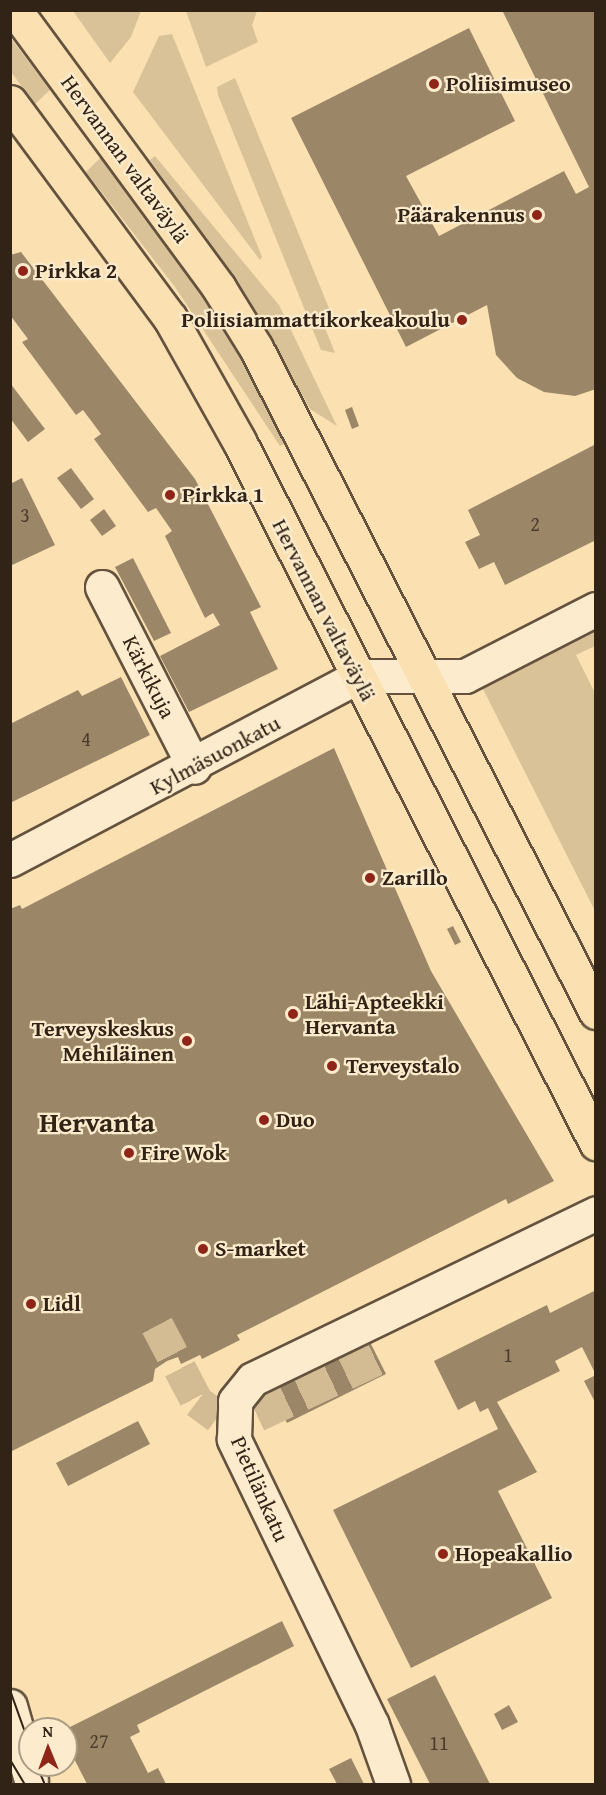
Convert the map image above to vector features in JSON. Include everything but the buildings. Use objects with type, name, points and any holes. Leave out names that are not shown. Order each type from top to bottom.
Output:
[{"type":"main road","name":"Hervannan valtaväylä","points":[[15,10],[116,146],[256,348],[596,1012]]},
{"type":"main road","name":"Hervannan valtaväylä","points":[[15,108],[170,318],[359,676],[596,1143]]},
{"type":"street","name":"Kärkikuja","points":[[100,600],[194,767]]},
{"type":"street","name":"Kylmäsuonkatu","points":[[10,860],[194,767],[359,676],[465,676],[596,609]]},
{"type":"street","name":"Pietilänkatu","points":[[393,1785],[372,1725],[234,1439],[235,1401],[253,1379],[596,1213]]},
{"type":"street","points":[[10,1706],[32,1782]]},
{"type":"street","points":[[10,1740],[32,1782]]},
{"type":"shaded area","points":[[73,11],[141,11],[131,37],[110,63]]},
{"type":"shaded area","points":[[186,11],[257,11],[252,25],[258,42],[206,67]]},
{"type":"shaded area","points":[[172,34],[262,257],[260,260],[133,92],[159,36]]},
{"type":"shaded area","points":[[10,37],[50,90],[35,104],[11,72]]},
{"type":"shaded area","points":[[235,78],[333,318],[323,323],[335,353],[321,350],[218,95],[217,87]]},
{"type":"shaded area","points":[[155,156],[279,305],[337,426],[310,409],[247,297],[150,160]]},
{"type":"shaded area","points":[[101,157],[168,237],[251,367],[288,442],[280,446],[175,287],[86,172]]},
{"type":"shaded area","points":[[595,626],[595,646],[576,655],[595,693],[595,911],[481,685]]},
{"type":"tunnel","points":[[157,1325],[197,1401],[218,1417],[257,1415],[378,1358]]},
{"type":"tram line","points":[[10,1689],[20,1717]]},
{"type":"tram line","points":[[10,1759],[25,1784]]},
{"type":"tram line","points":[[42,1777],[45,1784]]},
{"type":"place","name":"Poliisimuseo","points":[[434,84]]},
{"type":"place","name":"Päärakennus","points":[[537,215]]},
{"type":"place","name":"Pirkka 2","points":[[23,271]]},
{"type":"place","name":"Poliisiammattikorkeakoulu","points":[[462,320]]},
{"type":"place","name":"Pirkka 1","points":[[170,495]]},
{"type":"place","name":"Zarillo","points":[[370,878]]},
{"type":"place","name":"Lähi-Apteekki Hervanta","points":[[293,1014]]},
{"type":"place","name":"Terveyskeskus Mehiläinen","points":[[187,1041]]},
{"type":"place","name":"Terveystalo","points":[[332,1066]]},
{"type":"place","name":"Duo","points":[[264,1120]]},
{"type":"place","name":"Fire Wok","points":[[129,1153]]},
{"type":"place","name":"S-market","points":[[203,1249]]},
{"type":"place","name":"Lidl","points":[[31,1304]]},
{"type":"place","name":"Hopeakallio","points":[[443,1554]]},
{"type":"district","name":"Hervanta","points":[[97,1122]]}]
